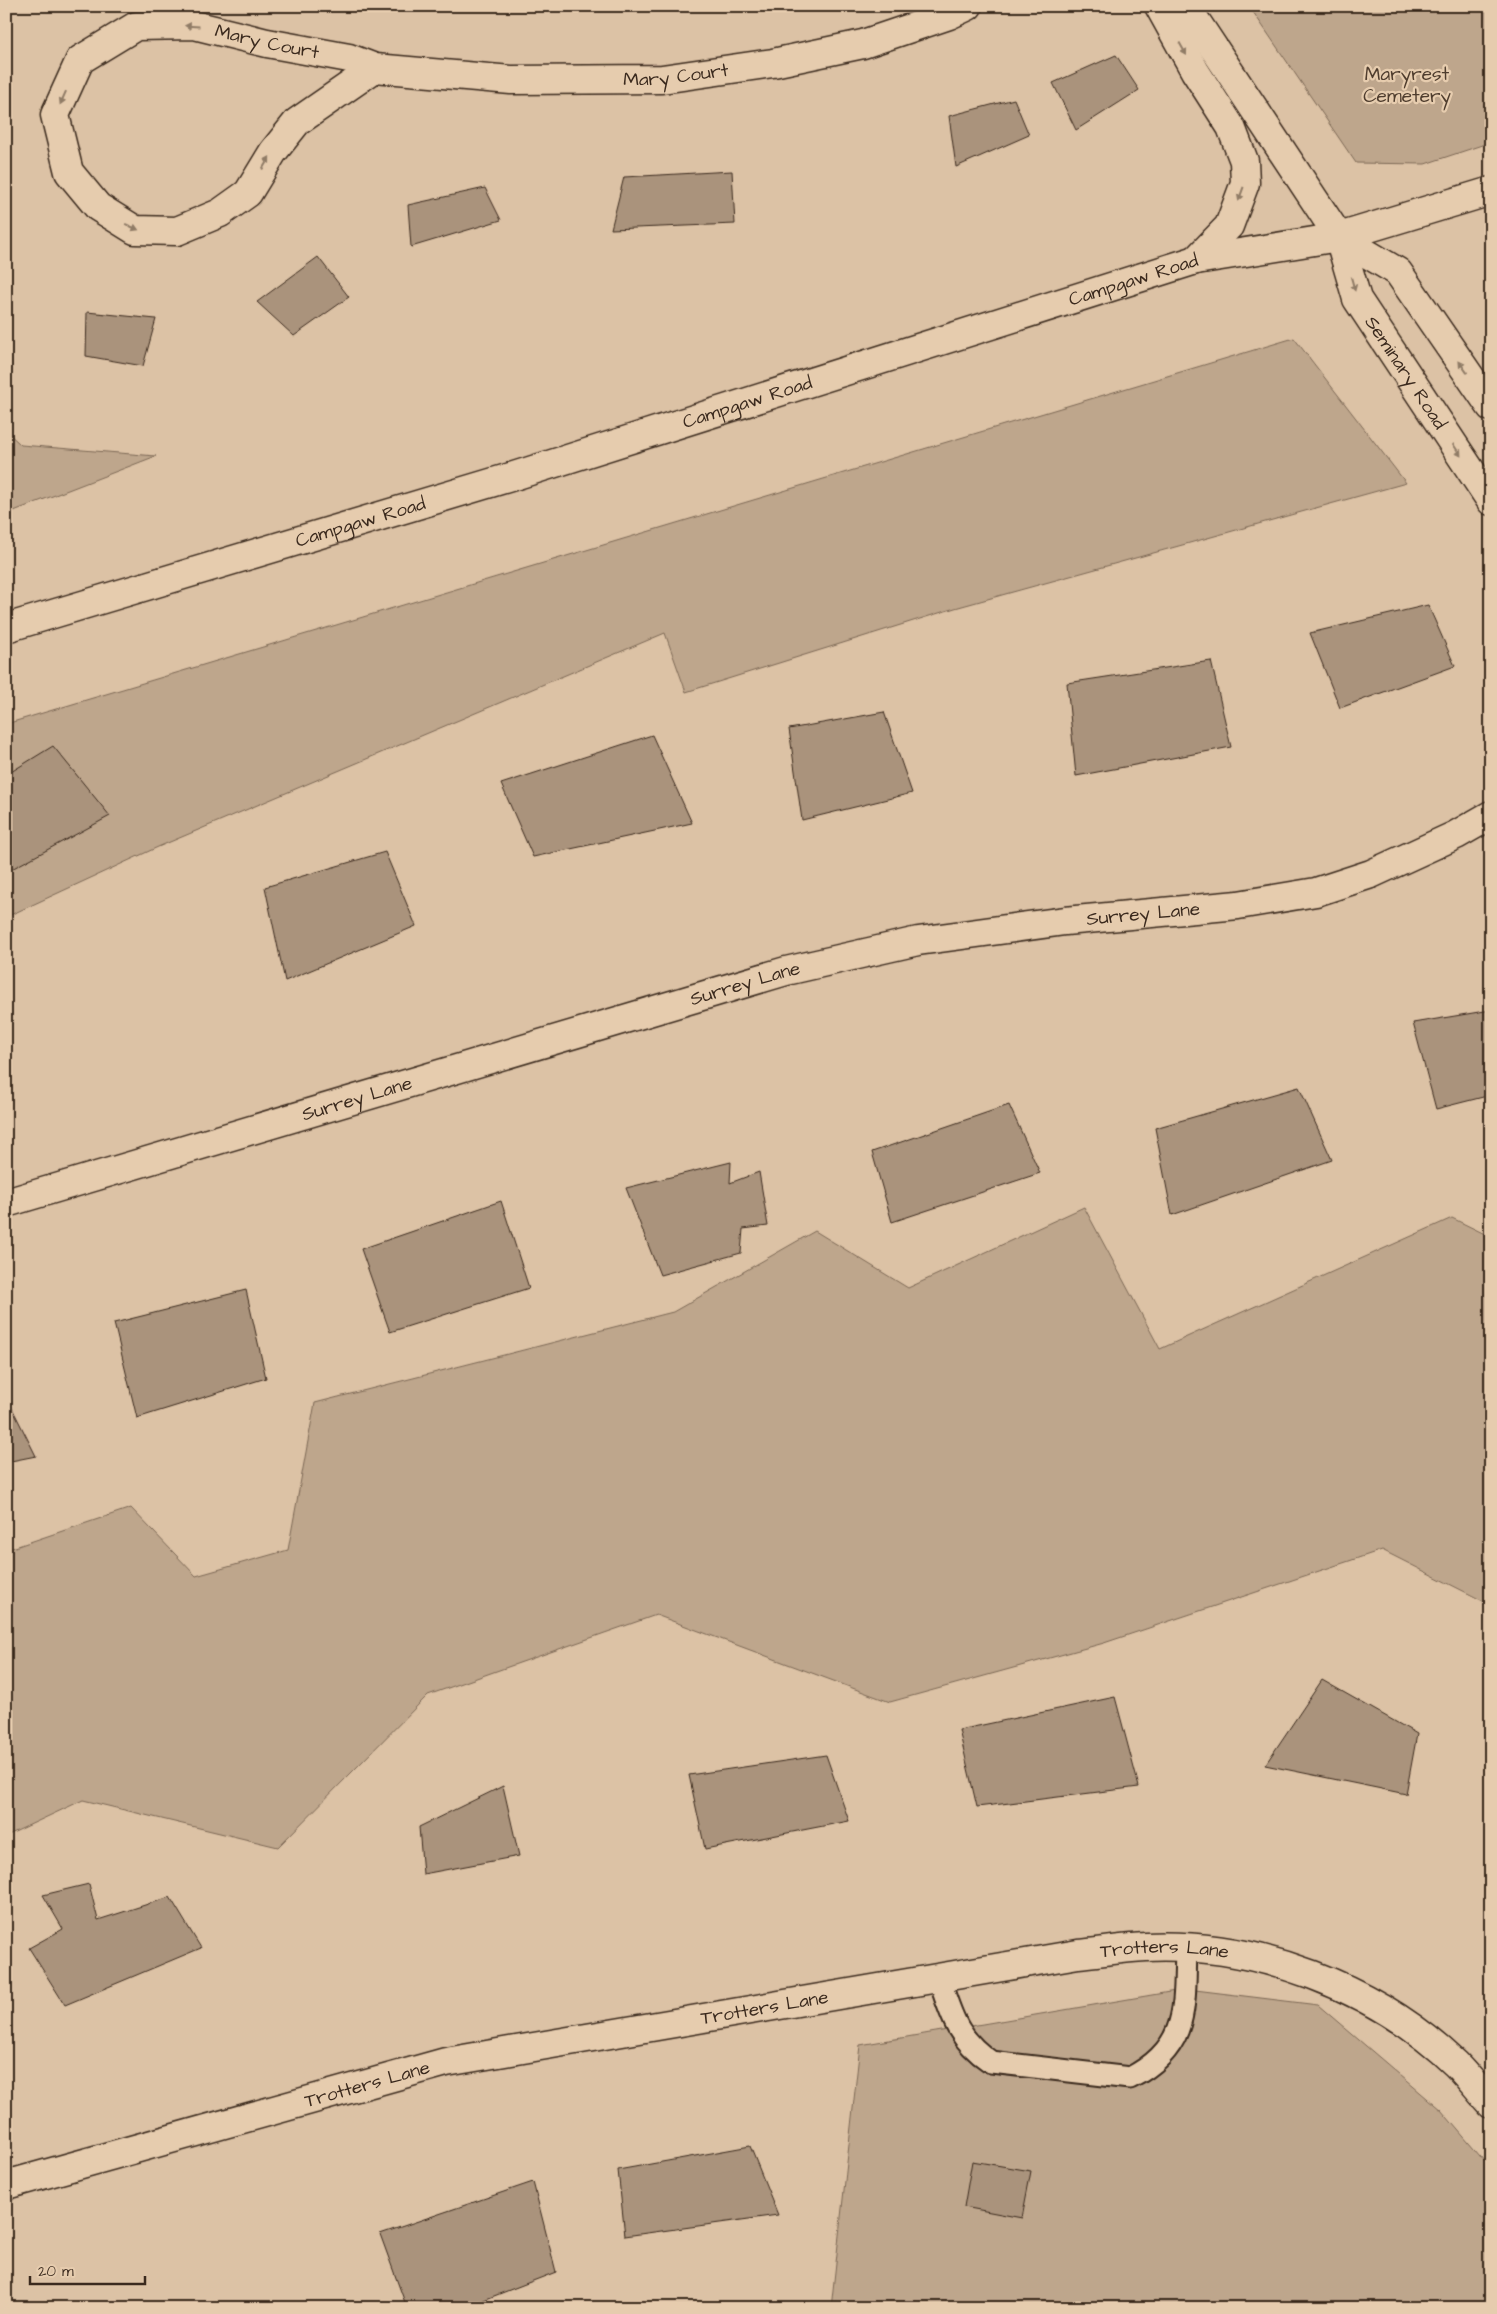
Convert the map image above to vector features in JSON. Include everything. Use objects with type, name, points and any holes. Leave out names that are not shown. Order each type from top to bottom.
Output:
[{"type":"street","name":"Mary Court","points":[[375,68],[297,122],[273,152],[248,193],[220,213],[177,231],[135,230],[98,207],[69,172],[55,116],[80,60],[136,26],[194,25],[267,43],[349,58],[375,68],[511,80],[662,79],[773,64],[863,44],[949,15],[968,6]]},
{"type":"street","points":[[1159,6],[1195,71],[1231,127],[1244,161],[1245,182],[1230,226],[1196,260]]},
{"type":"street","name":"Seminary Road","points":[[1186,6],[1340,237],[1357,299],[1491,501]]},
{"type":"street","name":"Campgaw Road","points":[[6,628],[514,476],[1196,260],[1340,237],[1491,191]]},
{"type":"street","name":"Seminary Road","points":[[1340,237],[1398,272],[1491,407]]},
{"type":"street","name":"Surrey Lane","points":[[6,1203],[786,971],[918,941],[1065,921],[1238,905],[1316,892],[1371,874],[1456,835],[1491,814]]},
{"type":"street","name":"Trotters Lane","points":[[6,2185],[446,2062],[1078,1954],[1146,1947],[1206,1949],[1280,1964],[1344,1988],[1403,2022],[1456,2064],[1491,2104]]},
{"type":"lane","points":[[939,1978],[953,2022],[975,2052],[991,2062],[1130,2078],[1149,2068],[1171,2045],[1184,2017],[1186,1948]]},
{"type":"green space","name":"Maryrest Cemetery","points":[[1249,6],[1491,6],[1491,142],[1425,164],[1356,163]]},
{"type":"green space","points":[[1294,338],[1406,483],[955,608],[686,692],[665,633],[158,847],[6,917],[6,724]]},
{"type":"green space","points":[[6,431],[21,445],[156,456],[6,514]]},
{"type":"green space","points":[[1084,1207],[1160,1349],[1452,1218],[1491,1237],[1491,1605],[1382,1550],[1104,1643],[890,1702],[656,1615],[428,1695],[278,1847],[83,1800],[6,1836],[6,1550],[131,1508],[196,1576],[288,1550],[315,1403],[673,1312],[815,1231],[908,1288]]},
{"type":"green space","points":[[1187,1989],[1318,2005],[1441,2110],[1491,2169],[1491,2308],[831,2308],[860,2045]]},
{"type":"building","points":[[1116,55],[1139,90],[1076,130],[1053,83]]},
{"type":"building","points":[[1014,99],[1029,135],[956,167],[949,116]]},
{"type":"building","points":[[732,171],[735,224],[611,229],[624,177]]},
{"type":"building","points":[[485,188],[501,220],[411,247],[408,205]]},
{"type":"building","points":[[318,257],[349,297],[294,336],[257,302]]},
{"type":"building","points":[[87,312],[156,319],[143,366],[86,356]]},
{"type":"building","points":[[1428,605],[1455,666],[1340,708],[1310,633]]},
{"type":"building","points":[[1211,661],[1231,747],[1076,776],[1067,683]]},
{"type":"building","points":[[884,712],[912,793],[802,820],[789,729]]},
{"type":"building","points":[[652,735],[692,823],[533,857],[501,784]]},
{"type":"building","points":[[53,746],[110,816],[6,872],[6,775]]},
{"type":"building","points":[[385,852],[416,926],[285,981],[265,887]]},
{"type":"building","points":[[1491,1010],[1491,1095],[1436,1109],[1413,1023]]},
{"type":"building","points":[[1299,1087],[1332,1160],[1172,1215],[1155,1128]]},
{"type":"building","points":[[1009,1105],[1040,1173],[892,1222],[872,1152]]},
{"type":"building","points":[[731,1162],[730,1183],[759,1172],[768,1226],[743,1229],[741,1253],[660,1275],[626,1188]]},
{"type":"building","points":[[501,1201],[529,1288],[390,1332],[361,1249]]},
{"type":"building","points":[[246,1290],[266,1378],[137,1418],[114,1323]]},
{"type":"building","points":[[6,1396],[36,1456],[6,1462]]},
{"type":"building","points":[[1322,1680],[1417,1734],[1406,1794],[1265,1765]]},
{"type":"building","points":[[1115,1697],[1139,1787],[977,1807],[959,1730]]},
{"type":"building","points":[[826,1755],[849,1821],[705,1849],[689,1775]]},
{"type":"building","points":[[503,1786],[519,1856],[423,1874],[419,1827]]},
{"type":"building","points":[[89,1884],[98,1920],[170,1897],[201,1948],[65,2005],[29,1948],[63,1929],[43,1895]]},
{"type":"building","points":[[750,2146],[778,2215],[625,2236],[618,2170]]},
{"type":"building","points":[[972,2161],[1031,2171],[1022,2218],[964,2207]]},
{"type":"building","points":[[533,2182],[556,2272],[463,2308],[407,2308],[380,2234]]}]
